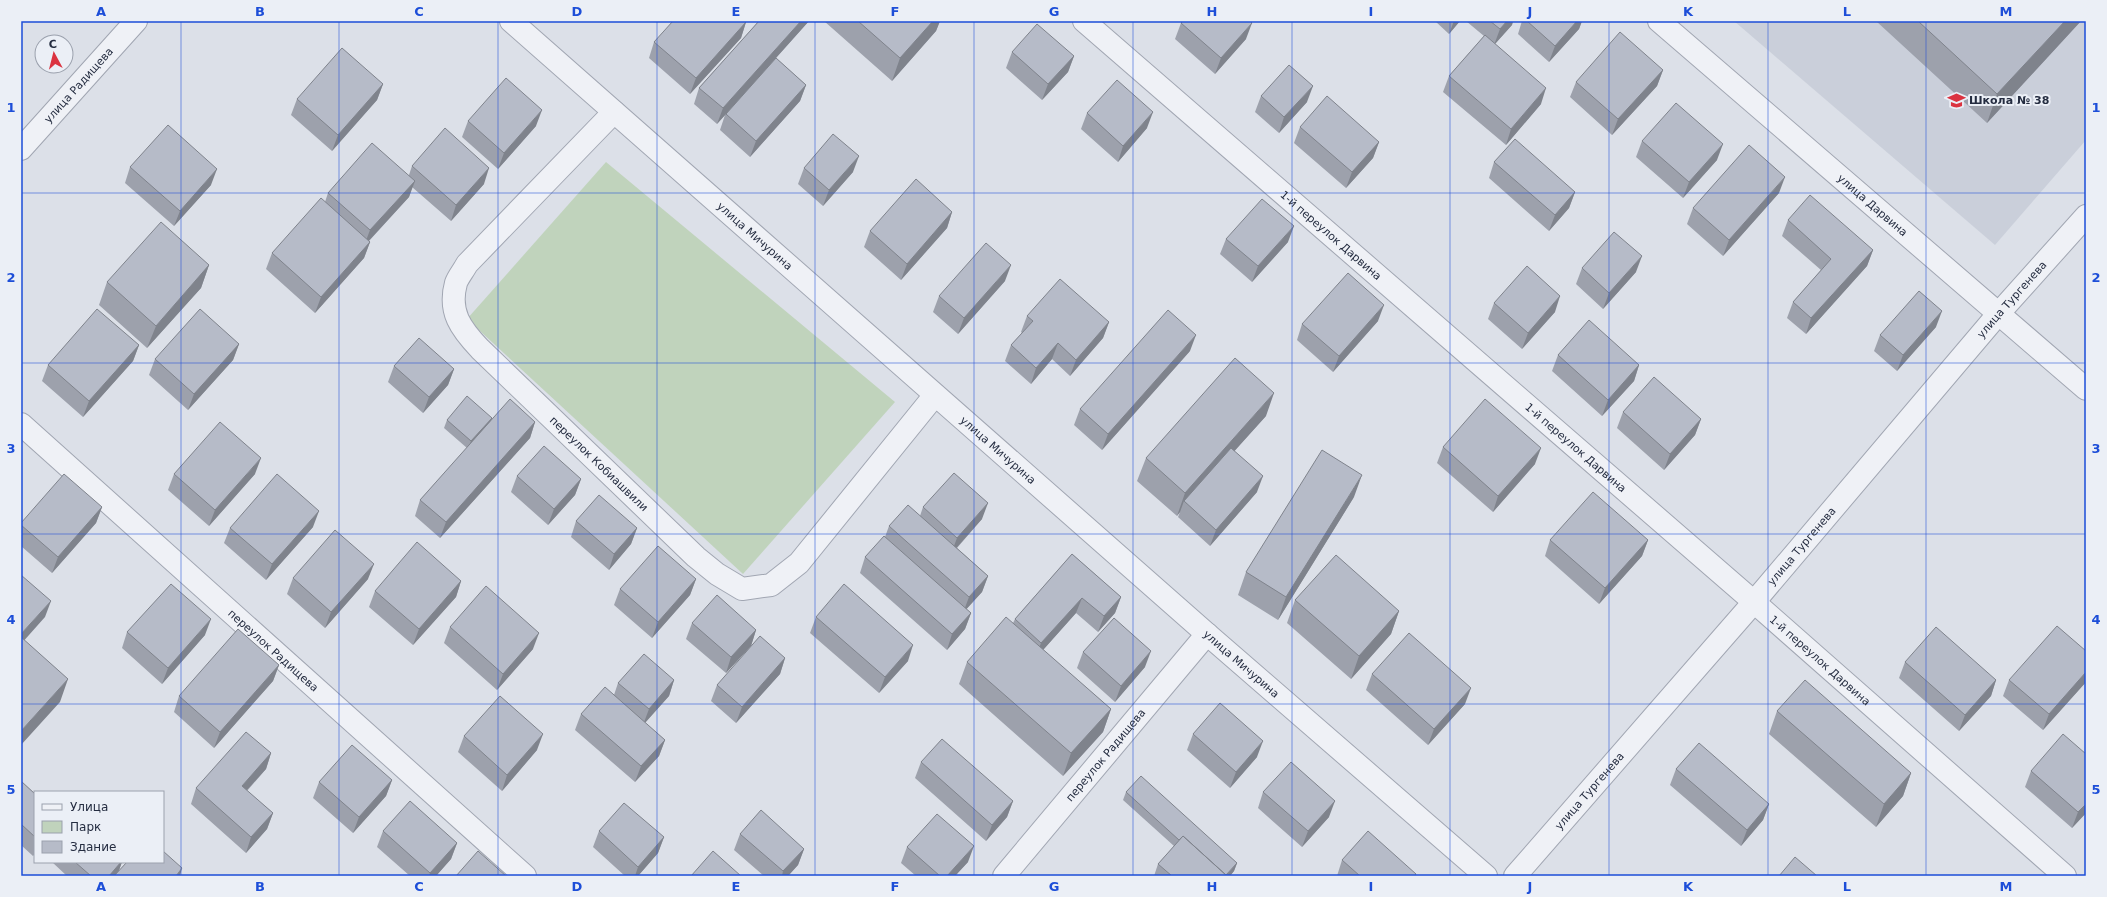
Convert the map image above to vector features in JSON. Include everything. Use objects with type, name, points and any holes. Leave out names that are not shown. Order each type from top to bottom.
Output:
[{"type":"street","name":"улица Радищева","points":[[21,149],[136,21]]},
{"type":"street","name":"улица Мичурина","points":[[511,21],[1207,634],[1486,876]]},
{"type":"street","name":"1-й переулок Дарвина","points":[[1084,21],[1754,602],[2065,876]]},
{"type":"street","name":"улица Дарвина","points":[[1659,21],[2086,389]]},
{"type":"street","name":"переулок Кобиашвили","points":[[614,112],[468,264],[456,282],[453,306],[462,330],[480,349],[696,557],[718,574],[742,589],[771,585],[799,563],[935,395]]},
{"type":"street","name":"улица Тургенева","points":[[1515,876],[1754,602],[1999,313],[2086,216]]},
{"type":"street","name":"переулок Радищева","points":[[21,424],[525,876]]},
{"type":"street","name":"переулок Радищева","points":[[1004,876],[1207,634]]},
{"type":"shaded area","name":"Школа № 38","points":[[1734,21],[2086,21],[2086,140],[1995,245]]},
{"type":"green space","points":[[606,162],[895,402],[743,574],[467,319]]},
{"type":"building","points":[[673,21],[746,22],[696,78],[654,42]]},
{"type":"building","points":[[759,21],[801,21],[723,108],[699,88]]},
{"type":"building","points":[[858,21],[933,21],[900,58]]},
{"type":"building","points":[[1183,21],[1250,21],[1252,23],[1221,58],[1181,23]]},
{"type":"building","points":[[1490,21],[1507,21],[1500,29]]},
{"type":"building","points":[[1527,21],[1577,21],[1555,46]]},
{"type":"building","points":[[1918,21],[2065,21],[1997,94]]},
{"type":"building","points":[[1037,24],[1074,56],[1048,84],[1012,52]]},
{"type":"building","points":[[1620,32],[1663,70],[1618,119],[1576,82]]},
{"type":"building","points":[[1485,35],[1546,88],[1511,129],[1449,76]]},
{"type":"building","points":[[342,48],[383,84],[338,135],[297,99]]},
{"type":"building","points":[[776,58],[806,85],[756,141],[726,114]]},
{"type":"building","points":[[1289,65],[1313,86],[1284,117],[1261,96]]},
{"type":"building","points":[[506,78],[542,110],[504,153],[468,121]]},
{"type":"building","points":[[1117,80],[1153,112],[1123,146],[1087,113]]},
{"type":"building","points":[[1327,96],[1379,142],[1352,172],[1300,127]]},
{"type":"building","points":[[1676,103],[1723,144],[1689,182],[1642,141]]},
{"type":"building","points":[[168,125],[217,169],[180,211],[130,167]]},
{"type":"building","points":[[445,128],[489,168],[456,205],[412,166]]},
{"type":"building","points":[[833,134],[859,156],[829,190],[804,168]]},
{"type":"building","points":[[1515,139],[1575,192],[1555,215],[1494,162]]},
{"type":"building","points":[[372,143],[415,181],[370,230],[328,193]]},
{"type":"building","points":[[1749,145],[1785,177],[1729,240],[1693,208]]},
{"type":"building","points":[[916,179],[952,212],[907,264],[870,231]]},
{"type":"building","points":[[1810,195],[1873,250],[1811,318],[1793,302],[1831,259],[1788,220]]},
{"type":"building","points":[[321,198],[370,242],[321,297],[272,253]]},
{"type":"building","points":[[1262,199],[1294,226],[1258,266],[1226,239]]},
{"type":"building","points":[[161,222],[209,265],[156,326],[107,282]]},
{"type":"building","points":[[1614,232],[1642,256],[1609,293],[1582,268]]},
{"type":"building","points":[[986,243],[1011,265],[964,318],[939,296]]},
{"type":"building","points":[[1527,266],[1560,296],[1528,333],[1494,303]]},
{"type":"building","points":[[1348,273],[1384,305],[1339,356],[1302,324]]},
{"type":"building","points":[[1060,279],[1109,322],[1076,360],[1058,343],[1036,368],[1011,345],[1033,321],[1027,316]]},
{"type":"building","points":[[1919,291],[1942,311],[1903,355],[1880,335]]},
{"type":"building","points":[[97,309],[139,345],[89,401],[48,365]]},
{"type":"building","points":[[200,309],[239,344],[194,394],[155,359]]},
{"type":"building","points":[[1168,310],[1196,335],[1108,434],[1080,409]]},
{"type":"building","points":[[1589,320],[1639,365],[1608,400],[1558,355]]},
{"type":"building","points":[[419,338],[454,369],[429,397],[394,366]]},
{"type":"building","points":[[1235,358],[1274,393],[1185,493],[1146,458]]},
{"type":"building","points":[[1654,377],[1701,419],[1670,454],[1623,412]]},
{"type":"building","points":[[467,396],[492,418],[471,441],[447,420]]},
{"type":"building","points":[[510,399],[535,422],[446,522],[420,500]]},
{"type":"building","points":[[1485,399],[1541,448],[1498,496],[1443,447]]},
{"type":"building","points":[[220,422],[261,458],[215,510],[174,474]]},
{"type":"building","points":[[544,446],[581,479],[554,509],[517,476]]},
{"type":"building","points":[[1231,448],[1263,476],[1216,530],[1184,501]]},
{"type":"building","points":[[1322,450],[1362,475],[1286,597],[1246,572]]},
{"type":"building","points":[[954,473],[988,503],[957,538],[923,507]]},
{"type":"building","points":[[64,474],[102,507],[58,557],[21,525],[21,523]]},
{"type":"building","points":[[277,474],[319,511],[272,564],[230,528]]},
{"type":"building","points":[[1593,492],[1648,540],[1605,588],[1550,540]]},
{"type":"building","points":[[599,495],[637,528],[614,554],[576,521]]},
{"type":"building","points":[[908,505],[988,576],[969,597],[889,526]]},
{"type":"building","points":[[335,530],[374,564],[331,612],[293,578]]},
{"type":"building","points":[[884,536],[971,613],[952,634],[865,557]]},
{"type":"building","points":[[417,542],[461,581],[419,629],[375,591]]},
{"type":"building","points":[[658,546],[696,579],[658,622],[620,589]]},
{"type":"building","points":[[1072,554],[1121,597],[1104,616],[1082,598],[1041,643],[1015,619]]},
{"type":"building","points":[[1336,555],[1399,611],[1359,656],[1295,600]]},
{"type":"building","points":[[21,575],[51,601],[21,634]]},
{"type":"building","points":[[171,584],[211,619],[168,668],[127,632]]},
{"type":"building","points":[[844,584],[913,645],[885,677],[816,617]]},
{"type":"building","points":[[486,586],[539,633],[503,674],[450,627]]},
{"type":"building","points":[[717,595],[756,630],[731,657],[692,623]]},
{"type":"building","points":[[1006,617],[1111,709],[1071,753],[967,662]]},
{"type":"building","points":[[1114,618],[1151,651],[1121,686],[1083,652]]},
{"type":"building","points":[[2057,626],[2086,651],[2086,672],[2049,714],[2009,680]]},
{"type":"building","points":[[1936,627],[1996,680],[1965,715],[1905,662]]},
{"type":"building","points":[[238,629],[279,665],[220,732],[179,696]]},
{"type":"building","points":[[1409,633],[1471,688],[1434,729],[1372,674]]},
{"type":"building","points":[[760,636],[785,658],[742,707],[717,685]]},
{"type":"building","points":[[21,637],[68,679],[21,731]]},
{"type":"building","points":[[644,654],[674,680],[649,709],[618,683]]},
{"type":"building","points":[[1805,680],[1911,773],[1884,804],[1777,711]]},
{"type":"building","points":[[605,687],[665,740],[641,766],[581,714]]},
{"type":"building","points":[[500,696],[543,734],[507,775],[464,736]]},
{"type":"building","points":[[1220,703],[1263,741],[1236,772],[1193,734]]},
{"type":"building","points":[[246,732],[271,753],[242,786],[273,813],[251,837],[196,788]]},
{"type":"building","points":[[2063,734],[2086,754],[2086,804],[2078,812],[2031,771]]},
{"type":"building","points":[[942,739],[1013,801],[992,825],[921,762]]},
{"type":"building","points":[[1699,743],[1769,804],[1747,830],[1676,769]]},
{"type":"building","points":[[352,745],[392,780],[359,817],[319,782]]},
{"type":"building","points":[[1291,762],[1335,801],[1308,831],[1263,792]]},
{"type":"building","points":[[1141,776],[1237,863],[1226,875],[1183,836],[1179,840],[1126,792]]},
{"type":"building","points":[[21,781],[34,793],[34,836],[21,824]]},
{"type":"building","points":[[410,801],[457,843],[430,873],[383,831]]},
{"type":"building","points":[[624,803],[664,837],[638,867],[599,831]]},
{"type":"building","points":[[761,810],[804,849],[783,871],[740,834]]},
{"type":"building","points":[[937,814],[974,846],[947,876],[940,876],[907,847]]},
{"type":"building","points":[[1368,831],[1416,874],[1415,876],[1360,876],[1342,860]]},
{"type":"building","points":[[1183,836],[1227,876],[1172,876],[1158,864]]},
{"type":"building","points":[[478,851],[506,876],[456,876]]},
{"type":"building","points":[[713,851],[741,876],[691,876]]},
{"type":"building","points":[[164,852],[182,868],[176,876],[114,876],[126,863],[164,863]]},
{"type":"building","points":[[1795,857],[1817,876],[1779,876]]},
{"type":"building","points":[[76,863],[120,863],[109,876],[91,876]]},
{"type":"place","name":"Школа № 38","points":[[1956,100]]}]
